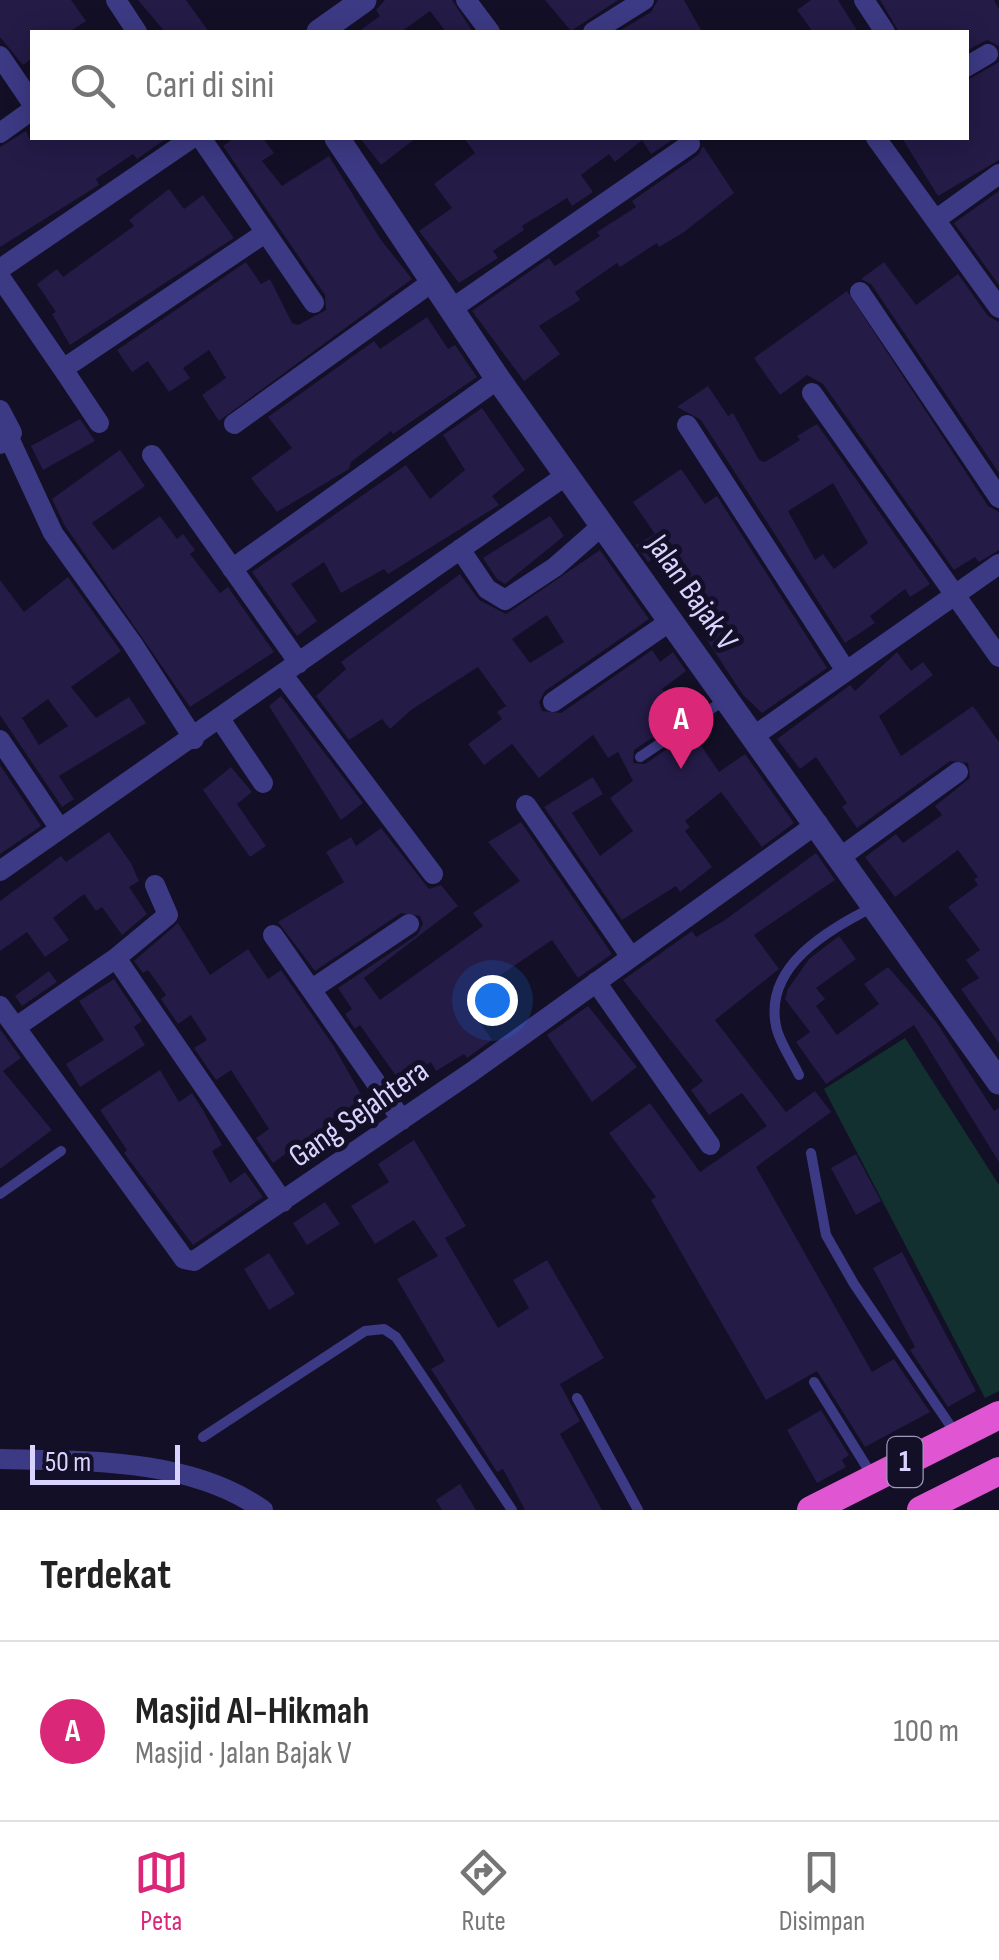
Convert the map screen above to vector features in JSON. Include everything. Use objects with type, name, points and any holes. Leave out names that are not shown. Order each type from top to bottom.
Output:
[{"type":"highway","name":"1","points":[[811,1510],[999,1415]]},
{"type":"highway","name":"1","points":[[921,1510],[952,1503],[999,1471]]},
{"type":"street","points":[[116,0],[136,30]]},
{"type":"street","points":[[322,30],[364,0]]},
{"type":"street","points":[[466,0],[488,30]]},
{"type":"street","points":[[595,30],[644,0]]},
{"type":"street","points":[[864,0],[884,30]]},
{"type":"street","points":[[969,65],[988,54]]},
{"type":"street","points":[[0,56],[30,104]]},
{"type":"street","points":[[0,133],[30,109]]},
{"type":"street","points":[[99,423],[0,273],[189,140]]},
{"type":"street","points":[[203,140],[314,303]]},
{"type":"street","name":"Jalan Bajak V","points":[[338,140],[450,310],[842,856],[999,1082]]},
{"type":"street","points":[[878,140],[938,218],[999,308]]},
{"type":"street","points":[[450,310],[690,144]]},
{"type":"street","points":[[938,218],[999,174]]},
{"type":"street","points":[[63,369],[266,233]]},
{"type":"street","points":[[234,424],[432,282]]},
{"type":"street","points":[[860,292],[999,498]]},
{"type":"street","points":[[232,569],[498,378]]},
{"type":"street","points":[[812,393],[999,657]]},
{"type":"street","points":[[0,410],[11,428],[5,441],[53,533],[132,642],[194,738]]},
{"type":"street","points":[[687,425],[846,671]]},
{"type":"street","points":[[152,455],[232,569],[291,669],[433,874]]},
{"type":"street","points":[[0,872],[568,474]]},
{"type":"street","points":[[460,549],[487,589],[505,600],[555,567],[604,524]]},
{"type":"street","points":[[754,736],[999,564]]},
{"type":"street","points":[[553,702],[672,620]]},
{"type":"street","points":[[220,719],[262,783]]},
{"type":"street","points":[[0,740],[60,829]]},
{"type":"street","points":[[842,856],[958,772]]},
{"type":"street","points":[[526,805],[631,957]]},
{"type":"street","name":"Gang Sejahtera","points":[[0,1006],[184,1259],[194,1261],[402,1120],[818,824]]},
{"type":"street","points":[[16,1027],[116,958],[168,915],[155,885]]},
{"type":"street","points":[[312,989],[409,924]]},
{"type":"street","points":[[274,934],[402,1120]]},
{"type":"street","points":[[116,958],[283,1202]]},
{"type":"street","points":[[596,982],[710,1145]]},
{"type":"street","points":[[0,1459],[173,1472],[243,1496],[263,1510]]},
{"type":"lane","points":[[640,756],[726,698]]},
{"type":"lane","points":[[799,1075],[776,1030],[775,1014],[787,970],[804,950],[876,905]]},
{"type":"lane","points":[[0,1194],[61,1151]]},
{"type":"lane","points":[[811,1153],[826,1236],[854,1284],[957,1435]]},
{"type":"lane","points":[[203,1437],[365,1331],[384,1330],[396,1337],[512,1510]]},
{"type":"lane","points":[[814,1382],[874,1478]]},
{"type":"lane","points":[[578,1398],[638,1510]]},
{"type":"green space","points":[[905,1038],[999,1185],[999,1391],[985,1398],[824,1089]]},
{"type":"building","points":[[0,0],[71,0],[86,21],[72,30],[30,30],[30,60],[23,65],[0,37]]},
{"type":"building","points":[[138,0],[186,0],[208,30],[163,30]]},
{"type":"building","points":[[385,0],[452,0],[472,30],[444,30],[430,11],[404,30],[361,30],[380,16],[376,10]]},
{"type":"building","points":[[545,0],[618,0],[573,30]]},
{"type":"building","points":[[658,0],[684,0],[701,30],[621,30],[651,12]]},
{"type":"building","points":[[811,0],[838,0],[857,30],[812,30],[797,10]]},
{"type":"building","points":[[880,0],[994,0],[999,9],[999,46],[987,40],[969,49],[969,30],[898,30]]},
{"type":"building","points":[[999,62],[999,160],[938,196],[903,140],[969,140],[969,79]]},
{"type":"building","points":[[26,131],[30,140],[164,140],[137,159],[133,154],[96,179],[99,185],[0,247],[0,147]]},
{"type":"building","points":[[231,140],[264,140],[274,153],[262,161],[282,186],[329,156],[381,240],[412,279],[219,421],[202,395],[226,378],[209,350],[183,368],[190,378],[169,392],[148,361],[132,372],[117,350],[246,262],[261,284],[270,279],[292,323],[298,325],[326,310],[325,295],[223,146]]},
{"type":"building","points":[[362,140],[413,140],[381,165]]},
{"type":"building","points":[[465,140],[642,140],[615,162],[609,154],[581,175],[593,192],[572,206],[567,198],[522,226],[524,230],[493,251],[498,258],[459,283],[419,231],[452,208],[434,184],[475,153]]},
{"type":"building","points":[[642,140],[672,140],[651,154]]},
{"type":"building","points":[[703,146],[734,193],[684,232],[659,247],[657,243],[620,267],[617,263],[575,292],[580,300],[539,326],[560,354],[524,381],[472,311],[549,258],[555,266],[600,236],[597,232],[636,207],[632,201],[698,155]]},
{"type":"building","points":[[169,189],[184,209],[203,195],[234,238],[70,345],[52,314],[56,312],[37,284],[57,269],[63,277],[134,226],[129,220]]},
{"type":"building","points":[[999,191],[999,285],[954,223]]},
{"type":"building","points":[[884,262],[916,305],[958,274],[988,316],[999,322],[999,473],[871,284],[861,279]]},
{"type":"building","points":[[847,291],[988,506],[999,512],[999,550],[979,562],[975,557],[954,570],[823,384],[807,375],[780,395],[754,358]]},
{"type":"building","points":[[427,317],[448,349],[455,345],[477,377],[393,434],[391,431],[351,462],[349,469],[277,512],[251,478],[292,448],[268,417],[374,341],[380,349]]},
{"type":"building","points":[[708,386],[728,416],[733,413],[759,460],[765,462],[817,424],[930,584],[910,597],[905,589],[870,616],[875,623],[845,643],[701,420],[677,407]],"holes":[[[833,483],[868,543],[834,569],[823,554],[815,560],[788,511]]]},
{"type":"building","points":[[482,408],[525,470],[492,496],[499,505],[388,574],[384,569],[341,593],[324,562],[291,584],[317,621],[297,636],[252,572],[406,465],[430,499],[465,470],[443,435]]},
{"type":"building","points":[[80,419],[95,441],[43,470],[31,446]]},
{"type":"building","points":[[120,450],[145,486],[92,523],[113,550],[160,516],[177,539],[183,534],[195,550],[190,554],[220,593],[228,587],[274,652],[190,707],[65,526],[52,499]]},
{"type":"building","points":[[681,469],[705,504],[717,496],[827,668],[762,713],[743,695],[705,637],[711,632],[685,597],[696,589],[666,551],[648,562],[636,545],[655,534],[633,502]]},
{"type":"building","points":[[550,516],[564,536],[505,584],[497,579],[483,558]]},
{"type":"building","points":[[600,550],[649,619],[545,691],[539,702],[542,711],[561,713],[652,650],[660,662],[673,652],[686,671],[662,689],[682,718],[634,750],[633,763],[645,764],[692,732],[719,772],[745,754],[794,823],[762,847],[721,792],[685,821],[690,827],[685,831],[712,867],[680,892],[676,886],[622,920],[544,807],[593,777],[603,794],[572,813],[600,856],[633,831],[610,798],[633,781],[618,752],[608,758],[593,735],[539,778],[512,744],[484,765],[468,744],[502,719],[497,712],[506,706],[478,667],[411,710],[390,729],[382,719],[349,740],[316,696],[346,669],[341,662],[460,574],[479,600],[506,614]],"holes":[[[547,615],[564,642],[530,663],[512,639]]]},
{"type":"building","points":[[68,577],[121,651],[71,687],[96,718],[129,697],[146,723],[59,776],[74,799],[62,807],[0,715],[0,580],[24,612]],"holes":[[[48,699],[68,726],[39,745],[22,718]]]},
{"type":"building","points":[[897,652],[911,671],[923,662],[933,675],[879,716],[901,756],[973,706],[999,742],[999,1043],[961,989],[979,978],[966,960],[980,950],[948,907],[978,885],[974,879],[978,877],[958,850],[895,897],[865,857],[896,834],[903,843],[942,815],[935,806],[970,778],[968,763],[950,761],[857,828],[842,807],[847,803],[816,757],[800,769],[777,739],[850,685],[855,691]]},
{"type":"building","points":[[281,696],[363,803],[341,820],[269,706]]},
{"type":"building","points":[[0,765],[41,826],[0,854]]},
{"type":"building","points":[[231,767],[252,792],[237,804],[266,846],[250,857],[203,790]]},
{"type":"building","points":[[521,822],[612,954],[578,978],[552,940],[499,976],[506,986],[472,1011],[492,1040],[467,1058],[464,1054],[436,1071],[431,1062],[401,1083],[360,1025],[355,1029],[345,1014],[352,1009],[338,988],[417,935],[423,924],[420,916],[401,913],[315,971],[278,922],[344,882],[326,852],[351,837],[356,846],[381,828],[429,889],[441,885],[458,906],[364,978],[380,1000],[483,926],[473,913],[520,881],[488,842]]},
{"type":"building","points":[[109,832],[131,863],[139,881],[129,887],[147,914],[122,935],[102,907],[96,911],[84,894],[53,918],[69,940],[45,957],[27,932],[0,951],[0,901],[61,856],[66,862]]},
{"type":"building","points":[[816,853],[835,880],[754,935],[779,969],[715,1020],[786,1112],[815,1091],[831,1112],[756,1167],[872,1372],[894,1359],[930,1412],[865,1447],[817,1371],[766,1400],[651,1200],[656,1197],[609,1133],[650,1103],[700,1172],[767,1126],[742,1093],[709,1115],[691,1090],[703,1081],[623,980],[692,931],[696,937],[725,920]]},
{"type":"building","points":[[178,923],[210,975],[248,949],[268,979],[281,970],[333,1045],[371,1112],[333,1138],[339,1146],[301,1171],[288,1152],[273,1163],[256,1138],[269,1129],[231,1070],[216,1080],[194,1048],[207,1040],[191,1015],[178,1024],[161,999],[166,995],[148,970],[143,973],[134,961]]},
{"type":"building","points":[[839,936],[856,959],[816,988],[825,999],[816,1006],[837,1035],[879,1004],[864,984],[888,967],[937,1023],[994,1111],[999,1108],[999,1162],[914,1025],[826,1084],[796,1042],[810,1032],[785,999],[788,989],[809,959]]},
{"type":"building","points":[[49,971],[57,982],[22,1006],[15,996]]},
{"type":"building","points":[[114,979],[142,1021],[134,1027],[145,1045],[80,1087],[66,1064],[104,1040],[79,1001]]},
{"type":"building","points":[[588,1006],[637,1067],[592,1102],[547,1035]]},
{"type":"building","points":[[0,1029],[21,1058],[3,1071],[52,1130],[0,1169]]},
{"type":"building","points":[[160,1070],[179,1102],[192,1093],[203,1110],[222,1145],[212,1151],[230,1183],[245,1172],[263,1197],[193,1245],[124,1153],[127,1150],[100,1110]]},
{"type":"building","points":[[414,1140],[466,1226],[445,1238],[498,1328],[529,1308],[513,1280],[547,1260],[604,1358],[560,1384],[580,1421],[560,1434],[602,1510],[525,1510],[503,1469],[497,1472],[431,1369],[445,1361],[397,1279],[438,1256],[414,1220],[375,1244],[351,1206],[389,1182],[378,1164]]},
{"type":"building","points":[[856,1154],[881,1201],[856,1215],[831,1168]]},
{"type":"building","points":[[325,1202],[340,1224],[307,1245],[293,1223]]},
{"type":"building","points":[[902,1252],[976,1391],[948,1407],[910,1350],[915,1347],[873,1268]]},
{"type":"building","points":[[269,1253],[295,1294],[269,1310],[244,1269]]},
{"type":"building","points":[[821,1410],[849,1455],[842,1460],[846,1467],[817,1483],[787,1430]]},
{"type":"building","points":[[460,1484],[476,1510],[442,1510],[436,1500]]},
{"type":"place","name":"Masjid Al-Hikmah","points":[[681,769]]}]
